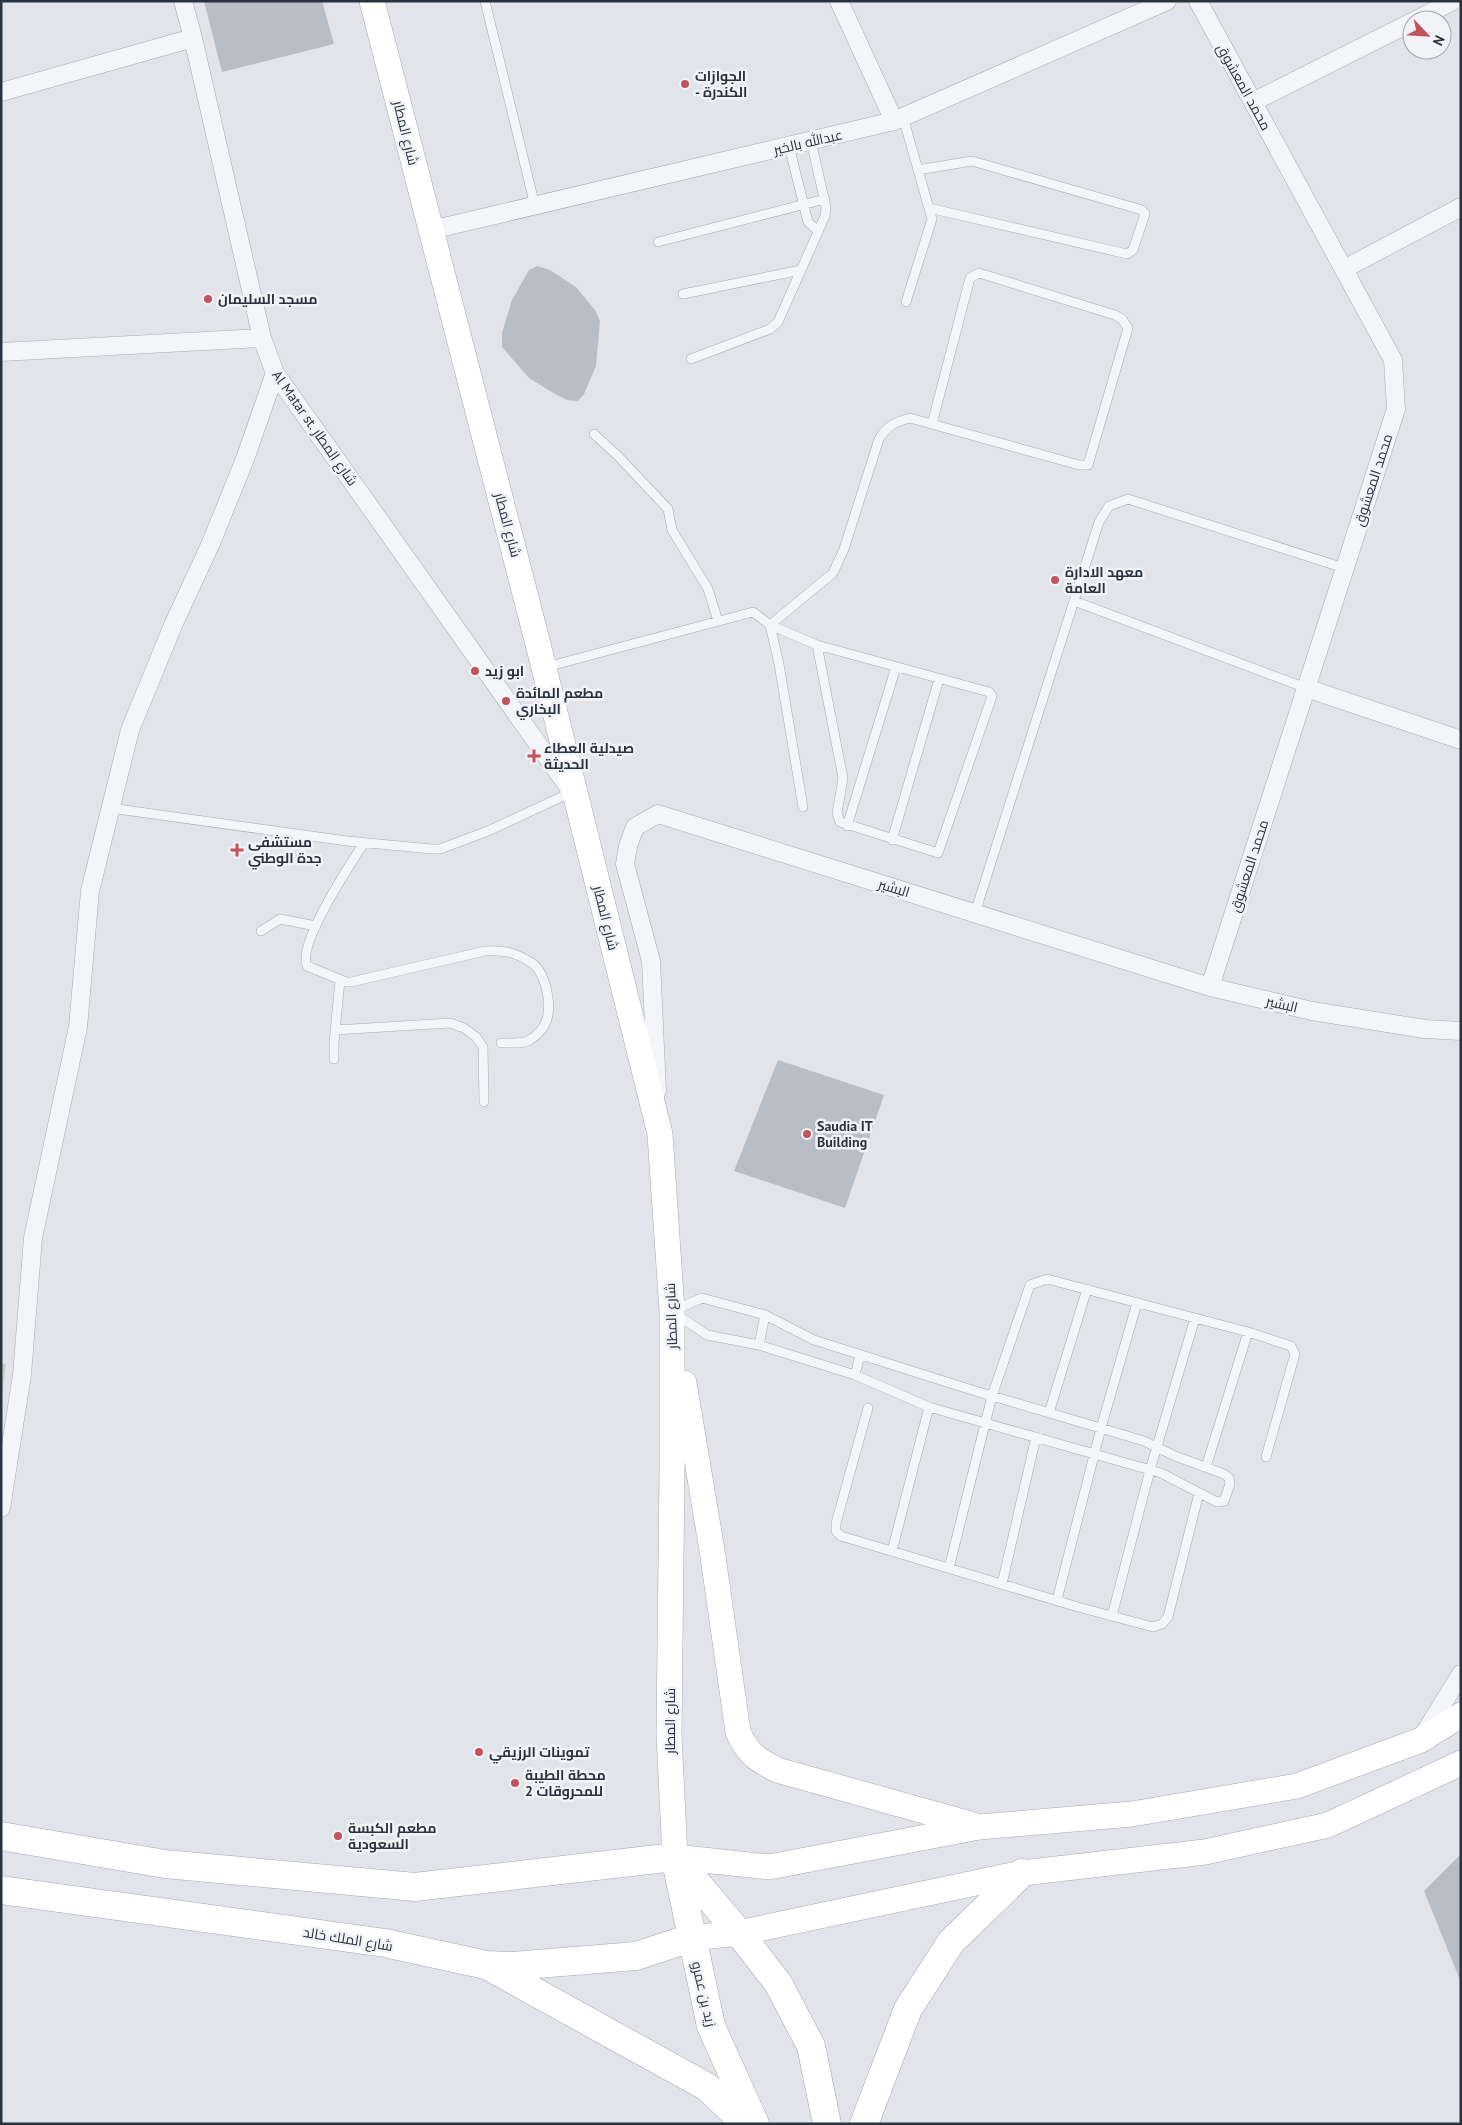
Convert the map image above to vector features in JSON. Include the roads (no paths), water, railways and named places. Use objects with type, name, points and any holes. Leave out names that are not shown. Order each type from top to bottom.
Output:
[{"type":"main road","name":"شارع المطار","points":[[372,1],[544,668],[660,1134],[672,1311],[672,1472],[668,1735],[675,1857]]},
{"type":"main road","points":[[672,1311],[712,1550],[738,1732],[745,1746],[755,1759],[777,1770],[979,1827]]},
{"type":"main road","points":[[1,1836],[165,1864],[415,1887],[675,1857],[769,1867],[979,1827],[1132,1814],[1297,1786],[1421,1740],[1461,1715]]},
{"type":"main road","points":[[691,1938],[739,1933],[1022,1873],[1204,1852],[1328,1826],[1461,1763]]},
{"type":"main road","points":[[675,1857],[778,1983],[811,2046],[828,2124]]},
{"type":"main road","name":"زيد بن عمرو","points":[[675,1857],[710,2026],[755,2124]]},
{"type":"main road","points":[[864,2124],[908,2009],[951,1942],[1022,1873]]},
{"type":"main road","name":"شارع الملك خالد","points":[[1,1890],[385,1943],[486,1965],[513,1966],[636,1956],[691,1938]]},
{"type":"main road","points":[[486,1965],[707,2087],[746,2124]]},
{"type":"street","name":"Al Matar st. شارع المطار","points":[[183,1],[262,338],[275,372],[574,794]]},
{"type":"street","points":[[839,1],[898,119]]},
{"type":"street","name":"عبدالله بالخير","points":[[431,230],[898,119],[1167,1]]},
{"type":"street","name":"محمد المعشوق","points":[[1198,1],[1393,360],[1396,408],[1210,987]]},
{"type":"street","points":[[1435,10],[1453,1]]},
{"type":"street","points":[[1252,102],[1402,27]]},
{"type":"street","points":[[1,92],[193,38]]},
{"type":"street","points":[[1344,270],[1461,207]]},
{"type":"street","points":[[1,352],[262,338]]},
{"type":"street","points":[[1,1508],[22,1376],[32,1238],[78,1026],[90,891],[110,808],[130,730],[174,623],[212,543],[275,372]]},
{"type":"street","points":[[1306,688],[1461,740]]},
{"type":"street","name":"البشير","points":[[660,1134],[651,961],[625,864],[628,846],[635,827],[658,814],[1210,987],[1312,1011],[1425,1028],[1461,1031]]},
{"type":"street","points":[[1421,1740],[1461,1674]]},
{"type":"lane","points":[[485,1],[535,206]]},
{"type":"lane","points":[[898,119],[918,170],[932,219],[906,302]]},
{"type":"lane","points":[[691,359],[774,326],[781,317],[825,216],[825,199],[811,141]]},
{"type":"lane","points":[[789,146],[808,222],[818,231]]},
{"type":"lane","points":[[918,170],[972,161],[1142,210],[1145,214],[1133,250],[1127,254],[929,208]]},
{"type":"lane","points":[[658,242],[825,199]]},
{"type":"lane","points":[[683,294],[801,270]]},
{"type":"lane","points":[[770,625],[834,573],[844,549],[878,439],[889,426],[898,421],[910,418],[1078,465],[1088,465],[1128,328],[1122,318],[1115,315],[979,273],[970,278],[932,424]]},
{"type":"lane","points":[[594,434],[618,456],[668,510],[672,530],[708,589],[718,621]]},
{"type":"lane","points":[[975,913],[1099,522],[1109,506],[1128,499],[1344,568]]},
{"type":"lane","points":[[1074,601],[1306,688]]},
{"type":"lane","points":[[544,668],[753,612],[770,625],[817,645],[989,692],[992,696],[938,853],[847,826],[840,822],[837,813],[843,778],[817,645]]},
{"type":"lane","points":[[770,625],[803,807]]},
{"type":"lane","points":[[847,826],[896,667]]},
{"type":"lane","points":[[892,840],[939,679]]},
{"type":"lane","points":[[110,808],[364,843],[440,848],[488,831],[574,794]]},
{"type":"lane","points":[[364,843],[335,887],[316,926],[305,957],[305,963],[309,969],[340,980],[352,982],[484,952],[503,950],[510,952],[537,968],[543,978],[550,1005],[547,1020],[538,1033],[523,1042],[501,1043]]},
{"type":"lane","points":[[261,931],[280,919],[316,926]]},
{"type":"lane","points":[[334,1059],[340,980]]},
{"type":"lane","points":[[335,1030],[456,1023],[476,1037],[483,1047],[484,1102]]},
{"type":"lane","points":[[949,1568],[992,1396],[1030,1285],[1048,1279],[1248,1332],[1291,1346],[1295,1354],[1266,1457]]},
{"type":"lane","points":[[1049,1413],[1087,1289]]},
{"type":"lane","points":[[702,1298],[765,1315],[814,1340],[1157,1446],[1168,1453],[1224,1474],[1229,1478],[1230,1484],[1224,1501],[1221,1503],[1161,1473],[929,1407],[855,1375],[760,1345],[707,1335],[672,1311],[702,1298]]},
{"type":"lane","points":[[1057,1600],[1101,1428],[1137,1303]]},
{"type":"lane","points":[[760,1345],[765,1315]]},
{"type":"lane","points":[[1112,1616],[1150,1470],[1195,1318]]},
{"type":"lane","points":[[1206,1468],[1248,1332]]},
{"type":"lane","points":[[855,1375],[860,1355]]},
{"type":"lane","points":[[892,1551],[929,1407]]},
{"type":"lane","points":[[868,1408],[836,1523],[836,1532],[841,1536],[1153,1627],[1162,1624],[1168,1617],[1199,1493]]},
{"type":"lane","points":[[1002,1584],[1036,1437]]},
{"type":"place","name":"الجوازات - الكندرة","points":[[685,84]]},
{"type":"place","name":"مسجد السليمان","points":[[208,299]]},
{"type":"place","name":"معهد الادارة العامة","points":[[1055,580]]},
{"type":"place","name":"ابو زيد","points":[[475,671]]},
{"type":"place","name":"مطعم المائدة البخاري","points":[[506,701]]},
{"type":"place","name":"صيدلية العطاء الحديثة","points":[[534,756]]},
{"type":"place","name":"مستشفى جدة الوطني","points":[[237,850]]},
{"type":"place","name":"Saudia IT Building","points":[[807,1134]]},
{"type":"place","name":"تموينات الرزيقي","points":[[479,1752]]},
{"type":"place","name":"محطة الطيبة 2 للمحروقات","points":[[515,1783]]},
{"type":"place","name":"مطعم الكبسة السعودية","points":[[338,1836]]}]
